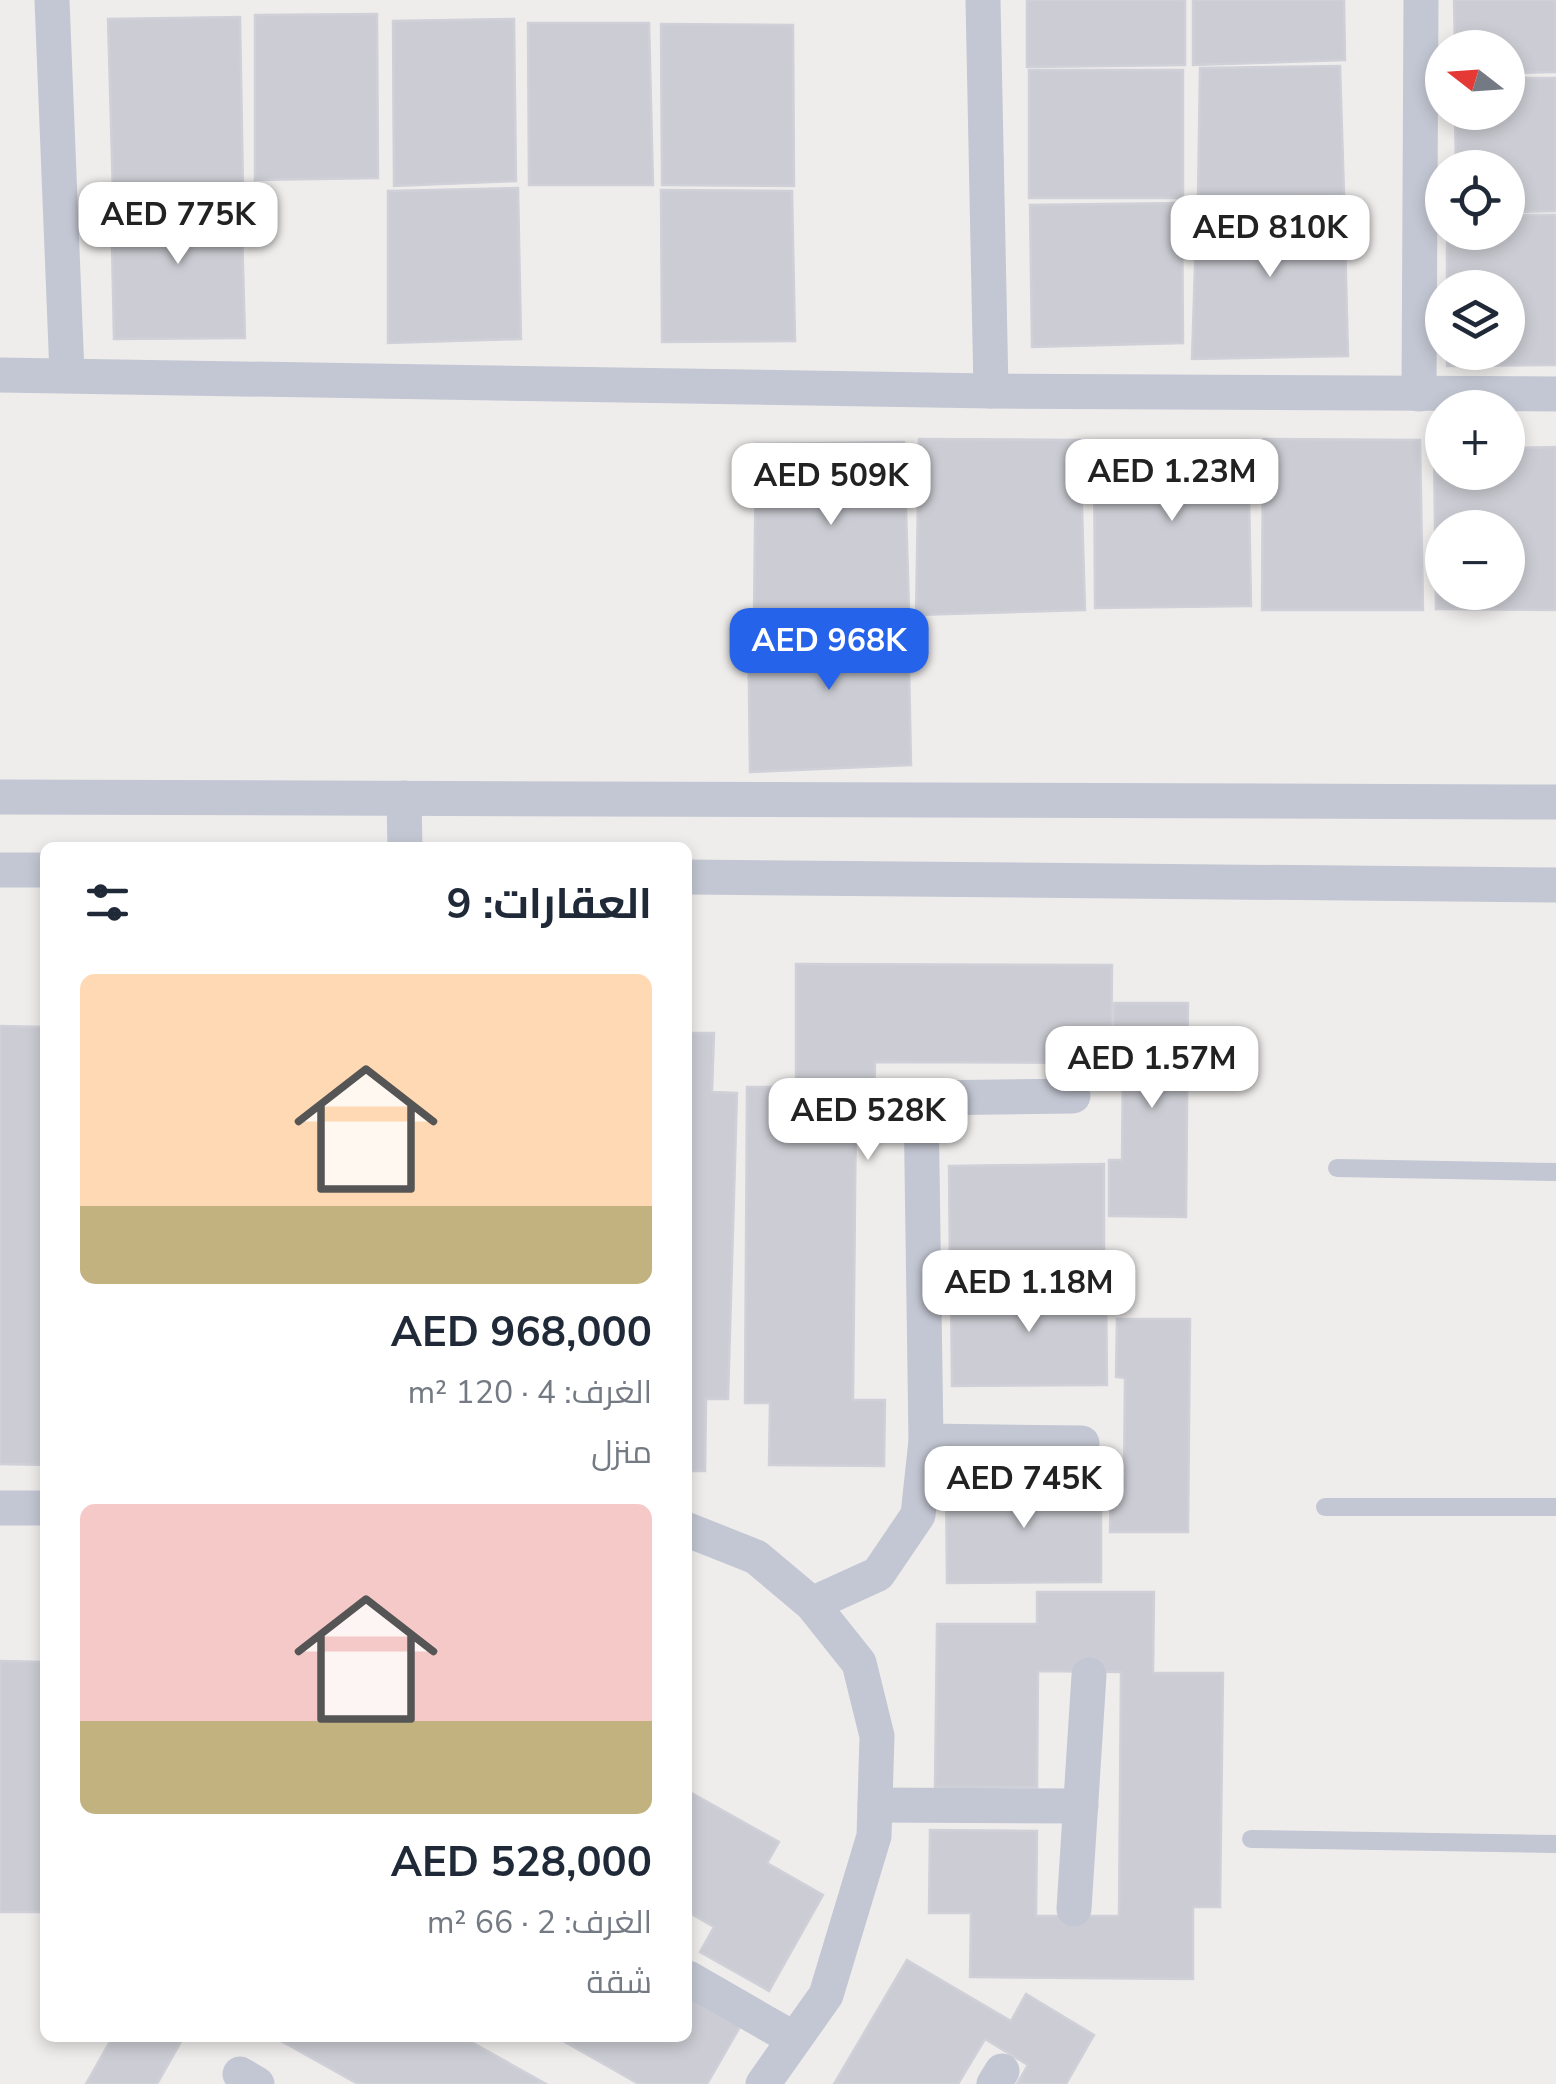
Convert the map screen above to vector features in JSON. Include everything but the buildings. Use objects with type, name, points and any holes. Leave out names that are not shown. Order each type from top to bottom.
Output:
[{"type":"street","points":[[52,0],[67,374]]},
{"type":"street","points":[[983,0],[991,391]]},
{"type":"street","points":[[1418,394],[1421,0]]},
{"type":"street","points":[[0,375],[991,391],[1556,394]]},
{"type":"street","points":[[0,797],[1556,802]]},
{"type":"street","points":[[404,798],[406,842]]},
{"type":"street","points":[[0,870],[40,870]]},
{"type":"street","points":[[692,876],[1556,885]]},
{"type":"street","points":[[812,1604],[878,1574],[918,1516],[926,1441],[921,1098],[1072,1096]]},
{"type":"street","points":[[926,1441],[1082,1442]]},
{"type":"street","points":[[0,1508],[40,1508]]},
{"type":"street","points":[[692,1532],[756,1556],[812,1604],[859,1663],[877,1736],[874,1836],[826,1995],[764,2084]]},
{"type":"street","points":[[1074,1909],[1090,1675]]},
{"type":"street","points":[[875,1805],[1081,1806]]},
{"type":"street","points":[[692,1980],[794,2039]]},
{"type":"lane","points":[[1337,1168],[1556,1172]]},
{"type":"lane","points":[[1325,1507],[1556,1507]]},
{"type":"lane","points":[[1251,1839],[1556,1844]]}]
